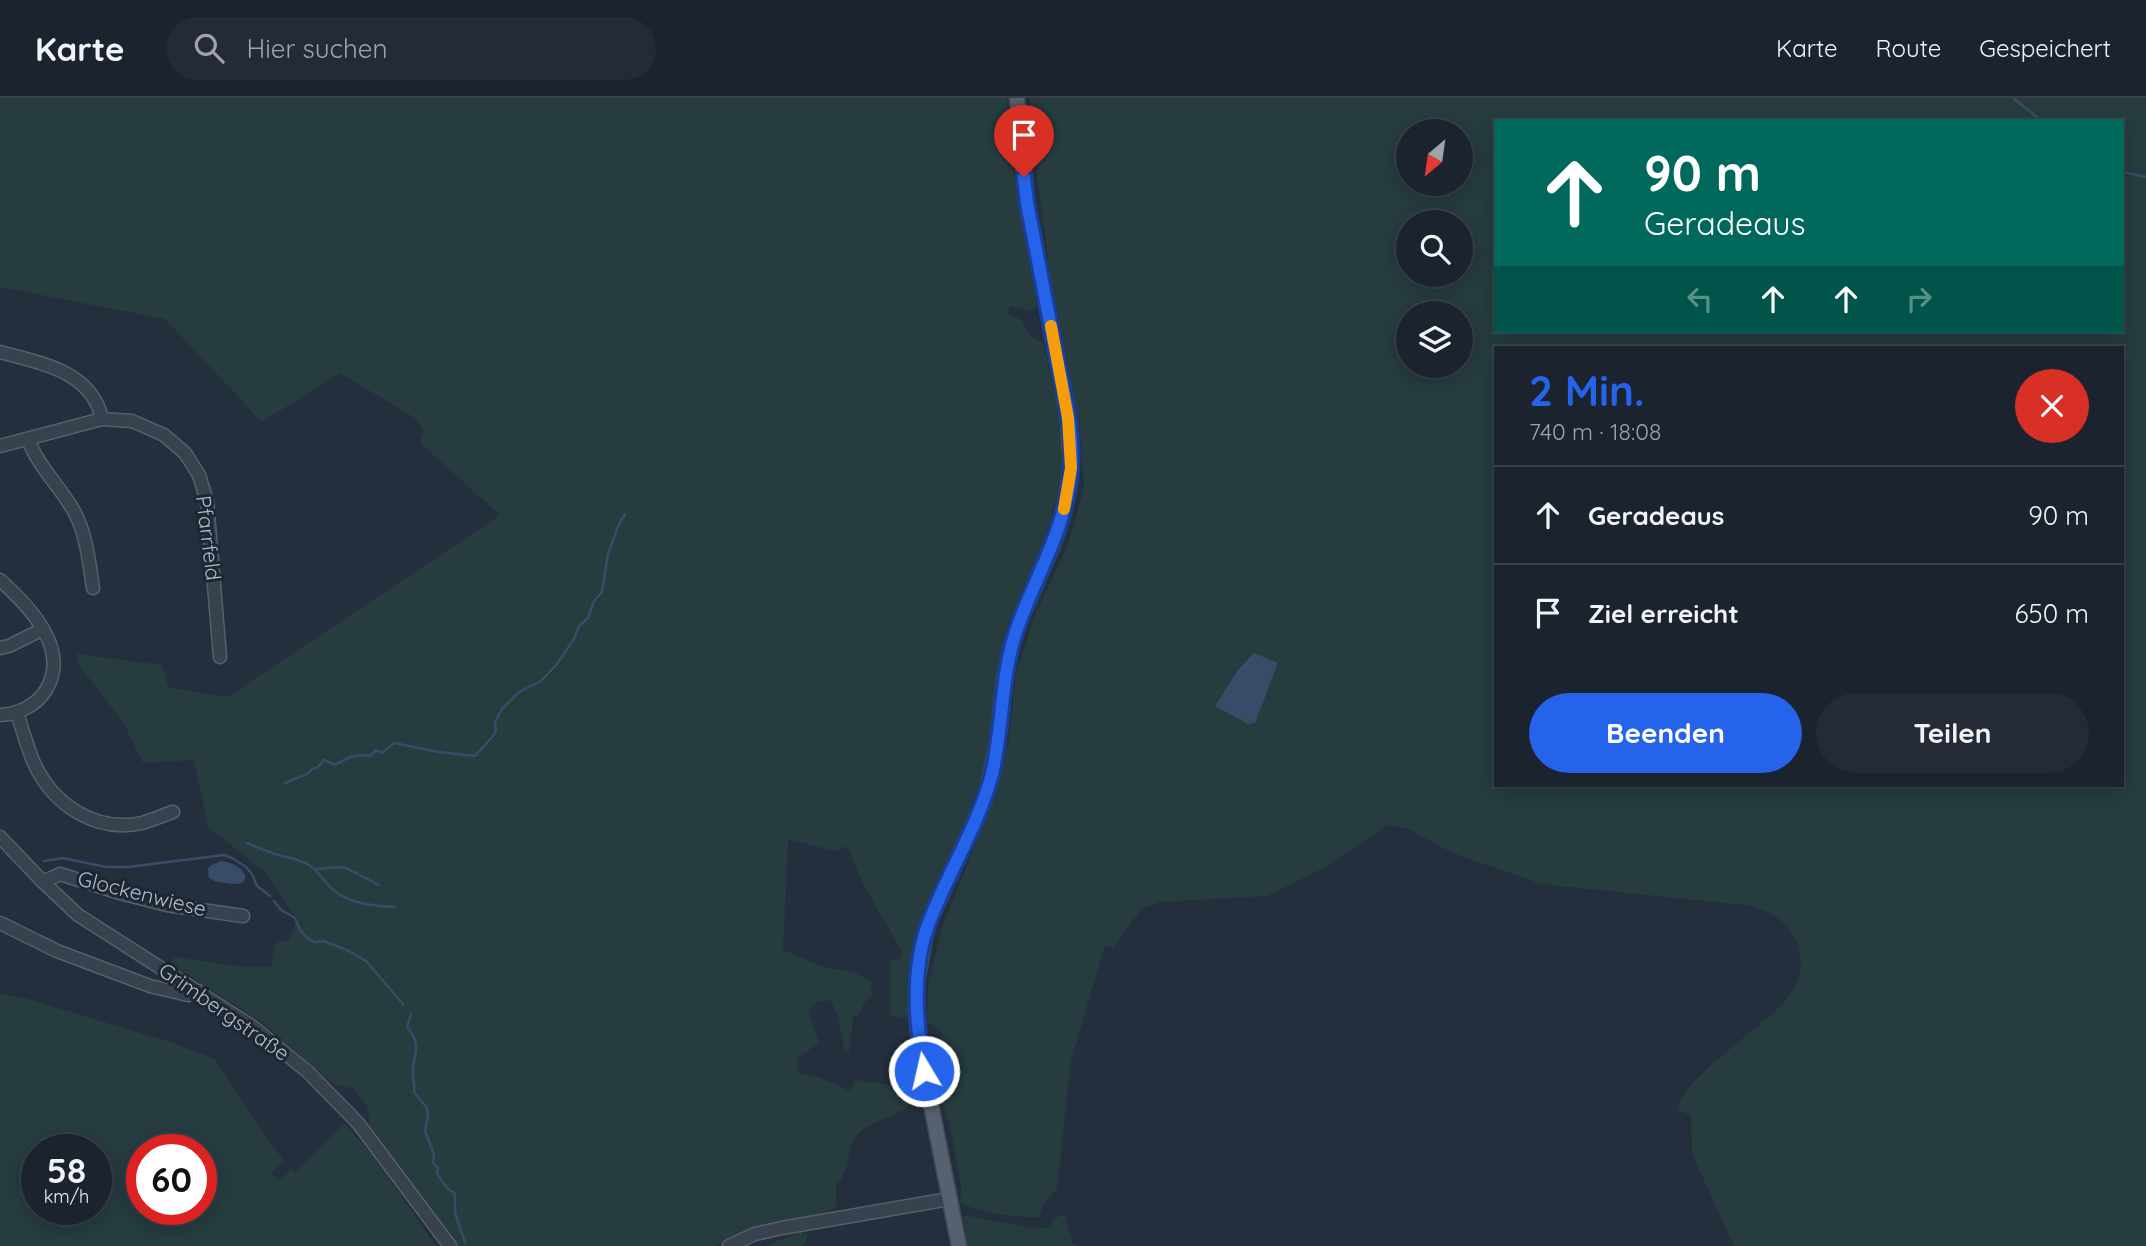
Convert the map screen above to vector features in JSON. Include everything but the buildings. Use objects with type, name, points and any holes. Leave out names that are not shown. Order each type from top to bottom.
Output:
[{"type":"main road","points":[[958,1244],[919,1044],[916,1010],[919,964],[927,927],[985,799],[997,744],[1010,651],[1019,622],[1053,545],[1064,512],[1071,468],[1068,418],[1027,203],[1017,98]]},
{"type":"street","points":[[0,352],[62,370],[74,377],[96,401],[102,419]]},
{"type":"street","name":"Pfarrfeld","points":[[0,446],[102,419],[132,421],[164,435],[184,453],[199,475],[206,501],[220,657]]},
{"type":"street","points":[[28,439],[37,459],[70,505],[78,521],[86,543],[93,588]]},
{"type":"street","points":[[0,580],[30,610],[43,629],[54,657],[51,680],[41,697],[17,712],[0,715]]},
{"type":"street","points":[[0,648],[43,629]]},
{"type":"street","points":[[17,712],[34,764],[64,805],[89,820],[117,826],[143,823],[173,812]]},
{"type":"street","name":"Grimbergstraße","points":[[0,837],[78,915],[198,990],[262,1034],[308,1072],[346,1109],[397,1172],[450,1246]]},
{"type":"street","name":"Glockenwiese","points":[[43,882],[60,874],[167,905],[243,916]]},
{"type":"street","points":[[0,923],[57,951],[150,986],[188,995],[198,990]]},
{"type":"street","points":[[729,1246],[755,1234],[782,1228],[949,1199]]},
{"type":"green space","points":[[0,98],[1007,98],[1015,182],[1037,306],[1029,311],[1009,306],[1008,315],[1022,320],[1030,334],[1043,343],[1061,422],[1063,461],[1059,490],[1043,545],[1009,622],[1000,655],[985,767],[912,982],[909,1014],[904,1018],[890,1015],[890,963],[891,960],[900,958],[902,951],[864,886],[847,846],[836,851],[788,839],[783,951],[819,965],[865,977],[871,981],[872,995],[859,1014],[853,1017],[849,1053],[844,1049],[838,1015],[830,1000],[817,1002],[808,1011],[819,1043],[796,1059],[799,1073],[816,1076],[850,1091],[855,1080],[905,1087],[912,1102],[898,1113],[867,1127],[855,1138],[843,1175],[836,1185],[836,1206],[829,1212],[747,1233],[716,1246],[458,1246],[370,1126],[367,1105],[352,1088],[334,1084],[260,1021],[171,964],[174,957],[235,966],[271,967],[276,943],[290,939],[297,919],[265,872],[208,827],[194,760],[143,763],[123,722],[78,664],[77,654],[162,665],[168,687],[227,697],[500,515],[420,443],[424,431],[415,418],[340,373],[262,422],[165,319],[0,287]]},
{"type":"green space","points":[[1030,98],[2146,98],[2146,1246],[1734,1246],[1692,1154],[1691,1115],[1678,1111],[1681,1099],[1689,1087],[1774,1012],[1793,991],[1799,978],[1800,953],[1789,929],[1777,918],[1753,906],[1541,884],[1453,853],[1408,829],[1388,825],[1326,867],[1267,896],[1160,902],[1142,908],[1113,948],[1105,945],[1071,1061],[1057,1189],[1046,1201],[1038,1217],[998,1214],[959,1203],[962,1191],[950,1127],[930,1049],[943,1035],[935,1026],[927,1023],[928,986],[942,928],[995,795],[1009,739],[1016,674],[1034,617],[1068,545],[1084,488],[1080,431],[1050,274],[1033,144]]},
{"type":"green space","points":[[0,993],[170,1042],[215,1059],[284,1161],[271,1173],[279,1181],[291,1169],[295,1173],[344,1123],[372,1154],[436,1246],[0,1246]]},
{"type":"green space","points":[[1064,1214],[1073,1244],[1080,1246],[967,1246],[963,1216],[1038,1229],[1052,1226],[1052,1220]]},
{"type":"green space","points":[[801,1232],[807,1234],[803,1246],[765,1246]]},
{"type":"water","points":[[1254,653],[1278,663],[1255,723],[1248,724],[1215,706],[1238,670]]},
{"type":"water","points":[[221,861],[242,871],[245,879],[242,883],[218,882],[209,878],[208,869]]},
{"type":"waterway","points":[[2013,98],[2039,119]]},
{"type":"waterway","points":[[2124,172],[2146,177]]},
{"type":"waterway","points":[[285,783],[307,774],[324,760],[335,765],[352,757],[370,756],[376,750],[382,753],[394,743],[475,756],[496,731],[495,722],[502,709],[519,692],[541,681],[557,664],[574,639],[579,626],[588,618],[594,601],[602,592],[608,554],[625,514]]},
{"type":"waterway","points":[[247,843],[309,865],[332,889],[346,898],[370,905],[395,907]]},
{"type":"waterway","points":[[44,861],[63,858],[106,867],[128,867],[224,855],[246,867],[257,886],[270,896]]},
{"type":"waterway","points":[[317,869],[346,868],[379,885]]},
{"type":"waterway","points":[[274,901],[281,910],[295,918],[308,939],[315,942],[324,941],[366,961],[403,1004]]},
{"type":"waterway","points":[[411,1014],[407,1027],[416,1045],[413,1066],[414,1092],[427,1108],[425,1131],[434,1155],[433,1163],[438,1168],[437,1174],[449,1190],[455,1193],[455,1213],[465,1242]]},
{"type":"slow traffic","points":[[1051,326],[1068,418],[1071,468],[1064,509]]},
{"type":"route","points":[[924,1071],[916,1010],[919,964],[927,927],[985,799],[997,744],[1010,651],[1019,622],[1053,545],[1064,512],[1071,468],[1068,418],[1024,177]]}]
